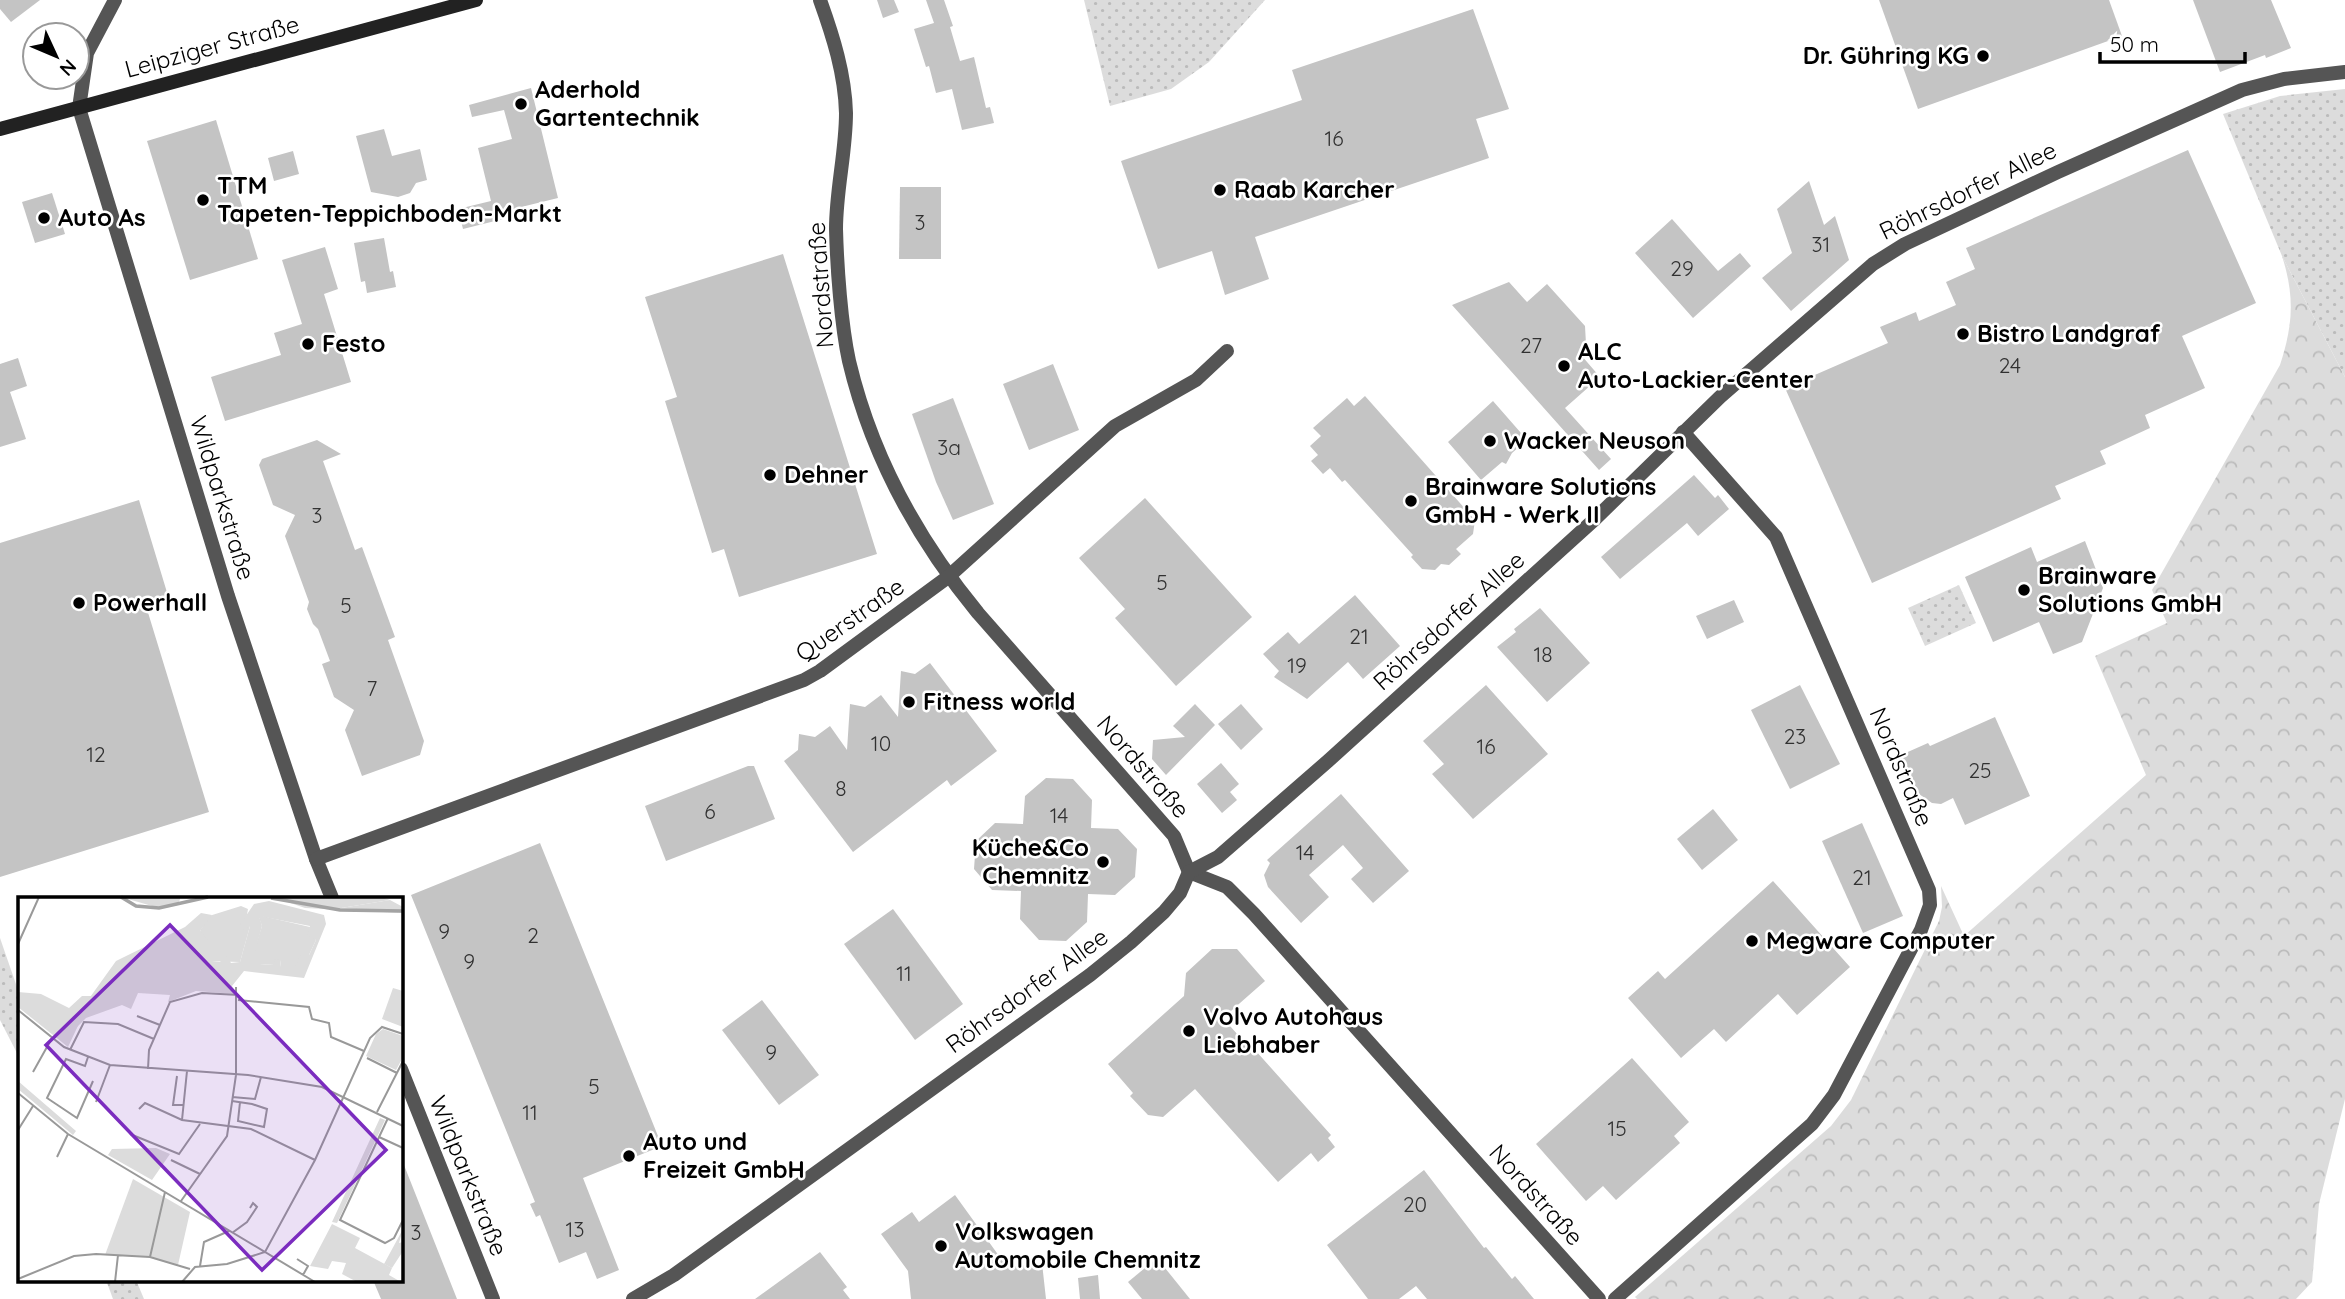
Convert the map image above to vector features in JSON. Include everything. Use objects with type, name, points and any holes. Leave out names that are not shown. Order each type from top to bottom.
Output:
[{"type":"main road","name":"Leipziger Straße","points":[[0,129],[477,0]]},
{"type":"street","points":[[79,108],[87,53],[115,0]]},
{"type":"street","name":"Nordstraße","points":[[820,0],[838,58],[844,90],[844,137],[836,228],[849,360],[872,434],[904,507],[948,577],[1174,835],[1189,872],[1227,887],[1254,914],[1599,1299]]},
{"type":"street","name":"Röhrsdorfer Allee","points":[[633,1299],[674,1275],[1090,975],[1131,942],[1164,912],[1180,892],[1189,872],[1218,857],[1328,761],[1595,519],[1683,432],[1873,264],[1905,244],[2242,90],[2284,79],[2345,72]]},
{"type":"street","name":"Wildparkstraße","points":[[79,108],[228,596],[316,859],[332,897]]},
{"type":"street","name":"Querstraße","points":[[316,859],[804,680],[948,577],[1115,426],[1196,380],[1227,351]]},
{"type":"street","name":"Nordstraße","points":[[1615,1299],[1812,1124],[1839,1087],[1921,930],[1930,905],[1929,890],[1776,537],[1683,432]]},
{"type":"street","name":"Wildparkstraße","points":[[402,1072],[493,1299]]},
{"type":"green space","points":[[1084,0],[1265,0],[1209,62],[1171,89],[1110,106]]},
{"type":"green space","points":[[2345,89],[2345,377],[2282,256],[2223,114],[2280,96]]},
{"type":"green space","points":[[2282,256],[2345,377],[2345,1099],[2319,1204],[2312,1282],[2296,1299],[1637,1299],[1635,1297],[1831,1126],[1851,1100],[1939,921],[1942,907],[1941,886],[1964,936],[2146,775],[2095,656],[2167,623],[2152,590],[2280,365],[2288,337],[2291,311],[2289,285]]},
{"type":"green space","points":[[1959,585],[1976,623],[1925,646],[1908,608]]},
{"type":"green space","points":[[0,938],[18,990],[18,1055],[0,1020]]},
{"type":"green space","points":[[107,1282],[137,1282],[144,1299],[113,1299]]},
{"type":"building","points":[[0,0],[40,0],[11,22],[0,9]]},
{"type":"building","points":[[877,0],[894,0],[899,12],[883,18]]},
{"type":"building","points":[[926,0],[944,0],[953,26],[950,27],[960,61],[974,57],[986,108],[990,107],[994,123],[962,130],[952,89],[936,93],[929,66],[926,67],[914,29],[934,23]]},
{"type":"building","name":"Dr. Gühring KG","points":[[1879,0],[2109,0],[2122,36],[1918,109]]},
{"type":"building","points":[[2193,0],[2271,0],[2291,48],[2220,72]]},
{"type":"building","points":[[1473,9],[1509,109],[1476,119],[1489,158],[1255,237],[1269,279],[1225,295],[1212,251],[1158,269],[1121,161],[1302,100],[1292,70]]},
{"type":"building","points":[[531,88],[558,198],[501,212],[503,219],[463,229],[458,209],[491,201],[478,148],[512,139],[504,110],[472,117],[469,105]]},
{"type":"building","name":"TTM Tapeten-Teppichboden-Markt","points":[[216,120],[258,259],[190,280],[147,141]]},
{"type":"building","points":[[384,129],[392,156],[420,149],[427,180],[416,183],[410,193],[398,197],[371,192],[356,136]]},
{"type":"building","points":[[2188,150],[2256,303],[2182,336],[2205,388],[2145,415],[2150,428],[2100,451],[2106,464],[2055,486],[2061,499],[1872,583],[1785,388],[1888,343],[1880,327],[1916,312],[1919,321],[1956,305],[1946,282],[1975,269],[1966,248]]},
{"type":"building","points":[[293,151],[299,174],[274,181],[268,158]]},
{"type":"building","points":[[1809,181],[1824,225],[1835,216],[1849,260],[1791,311],[1762,278],[1792,253],[1777,209]]},
{"type":"building","points":[[900,187],[941,187],[941,259],[899,259]]},
{"type":"building","name":"Auto As","points":[[52,193],[65,234],[35,243],[22,202]]},
{"type":"building","points":[[1672,219],[1718,271],[1740,253],[1751,266],[1693,318],[1635,253]]},
{"type":"building","points":[[384,238],[390,272],[393,271],[396,287],[367,293],[365,281],[361,282],[354,243]]},
{"type":"building","name":"Festo","points":[[325,247],[338,289],[324,294],[351,382],[225,421],[211,377],[281,355],[274,333],[302,324],[282,260]]},
{"type":"building","name":"Dehner","points":[[783,254],[877,554],[739,597],[724,549],[712,553],[665,401],[677,397],[645,297]]},
{"type":"building","points":[[1509,282],[1527,302],[1547,284],[1585,326],[1586,344],[1581,355],[1600,377],[1565,408],[1611,459],[1599,470],[1452,305]]},
{"type":"building","points":[[18,358],[27,386],[10,392],[26,439],[0,447],[0,364]]},
{"type":"building","points":[[1053,364],[1079,430],[1029,450],[1003,384]]},
{"type":"building","name":"Brainware Solutions GmbH - Werk II","points":[[1365,396],[1475,520],[1473,534],[1456,549],[1461,554],[1449,565],[1441,564],[1435,570],[1422,569],[1411,557],[1413,555],[1345,480],[1342,482],[1330,468],[1323,474],[1311,461],[1318,455],[1310,446],[1321,436],[1313,428],[1347,398],[1354,406]]},
{"type":"building","points":[[953,398],[994,504],[953,520],[936,482],[912,414]]},
{"type":"building","points":[[1493,401],[1527,440],[1512,453],[1506,464],[1502,462],[1481,480],[1448,442]]},
{"type":"building","points":[[317,440],[341,454],[323,461],[355,550],[362,547],[395,637],[388,640],[424,741],[420,755],[362,776],[345,730],[354,710],[334,697],[322,664],[330,661],[307,609],[309,602],[285,536],[295,515],[273,505],[259,465],[262,459]]},
{"type":"building","points":[[1694,475],[1715,498],[1718,495],[1729,509],[1698,536],[1687,523],[1620,579],[1601,557]]},
{"type":"building","points":[[1145,498],[1252,617],[1176,686],[1115,618],[1125,609],[1079,558]]},
{"type":"building","points":[[139,500],[169,599],[146,606],[209,812],[0,877],[0,543]]},
{"type":"building","name":"Brainware Solutions GmbH","points":[[2085,541],[2103,588],[2082,642],[2053,654],[2039,622],[1993,642],[1965,577],[2031,547],[2037,562]]},
{"type":"building","points":[[1355,595],[1400,646],[1363,679],[1348,662],[1307,699],[1274,677],[1279,671],[1263,654],[1288,632],[1299,644]]},
{"type":"building","points":[[1734,600],[1744,622],[1707,639],[1696,616]]},
{"type":"building","points":[[1540,608],[1590,663],[1547,702],[1497,647]]},
{"type":"building","points":[[930,663],[997,751],[951,786],[947,780],[853,852],[784,761],[798,750],[799,734],[815,737],[830,726],[847,750],[850,704],[865,707],[881,695],[898,717],[901,671],[915,674]]},
{"type":"building","points":[[1486,685],[1548,754],[1473,819],[1432,774],[1444,764],[1423,741]]},
{"type":"building","points":[[1800,685],[1840,764],[1790,789],[1751,710]]},
{"type":"building","points":[[1195,704],[1215,725],[1166,775],[1152,759],[1153,740],[1185,737],[1173,726]]},
{"type":"building","points":[[1241,704],[1263,729],[1241,750],[1218,724]]},
{"type":"building","points":[[1995,717],[2030,796],[1965,825],[1953,798],[1941,804],[1932,803],[1919,794],[1901,755],[1928,743],[1930,746]]},
{"type":"building","points":[[1221,763],[1239,784],[1230,792],[1237,800],[1222,813],[1197,784]]},
{"type":"building","points":[[754,766],[775,819],[666,861],[645,806]]},
{"type":"building","points":[[1046,778],[1073,779],[1092,800],[1091,828],[1118,829],[1137,849],[1135,877],[1115,895],[1088,894],[1087,922],[1066,941],[1039,940],[1020,919],[1021,891],[992,890],[974,869],[976,841],[995,823],[1023,824],[1025,796]]},
{"type":"building","points":[[1341,794],[1409,871],[1373,903],[1351,879],[1363,868],[1343,845],[1309,875],[1329,897],[1301,923],[1268,887],[1264,875],[1270,863],[1267,860]]},
{"type":"building","points":[[1713,809],[1738,840],[1702,870],[1677,839]]},
{"type":"building","points":[[1862,823],[1903,916],[1863,933],[1822,841]]},
{"type":"building","points":[[540,843],[662,1146],[583,1178],[619,1270],[597,1279],[586,1252],[559,1263],[540,1215],[536,1217],[530,1204],[535,1202],[411,895]]},
{"type":"building","points":[[1773,881],[1850,967],[1797,1015],[1778,994],[1726,1042],[1714,1029],[1681,1058],[1628,998],[1658,971],[1665,979]]},
{"type":"building","points":[[893,909],[963,1004],[915,1040],[844,944]]},
{"type":"building","points":[[1212,949],[1237,949],[1265,981],[1223,1018],[1331,1135],[1328,1138],[1335,1147],[1318,1162],[1311,1153],[1278,1182],[1195,1089],[1163,1117],[1148,1115],[1130,1096],[1133,1093],[1108,1064],[1184,996],[1186,973]]},
{"type":"building","points":[[762,1000],[819,1075],[779,1105],[722,1030]]},
{"type":"building","points":[[1632,1058],[1689,1122],[1674,1136],[1680,1143],[1616,1200],[1603,1186],[1586,1201],[1536,1144]]},
{"type":"building","points":[[402,1160],[457,1299],[381,1299],[374,1282],[402,1282]]},
{"type":"building","points":[[1424,1170],[1484,1248],[1486,1247],[1512,1279],[1515,1276],[1534,1299],[1427,1299],[1416,1286],[1399,1299],[1368,1299],[1327,1245]]},
{"type":"building","points":[[955,1195],[1007,1267],[1042,1263],[1046,1299],[911,1299],[908,1271],[881,1234],[912,1212],[919,1222]]},
{"type":"building","points":[[820,1252],[847,1287],[843,1290],[850,1299],[755,1299]]},
{"type":"building","points":[[1157,1258],[1190,1299],[1142,1299],[1128,1282]]},
{"type":"building","points":[[1098,1275],[1100,1299],[1080,1299],[1078,1278]]},
{"type":"place","name":"Dr. Gühring KG","points":[[1983,56]]},
{"type":"place","name":"Aderhold Gartentechnik","points":[[521,104]]},
{"type":"place","name":"Raab Karcher","points":[[1220,190]]},
{"type":"place","name":"TTM Tapeten-Teppichboden-Markt","points":[[203,200]]},
{"type":"place","name":"Auto As","points":[[44,218]]},
{"type":"place","name":"Bistro Landgraf","points":[[1963,334]]},
{"type":"place","name":"Festo","points":[[308,344]]},
{"type":"place","name":"ALC Auto-Lackier-Center","points":[[1564,366]]},
{"type":"place","name":"Wacker Neuson","points":[[1490,441]]},
{"type":"place","name":"Dehner","points":[[770,475]]},
{"type":"place","name":"Brainware Solutions GmbH - Werk II","points":[[1411,501]]},
{"type":"place","name":"Brainware Solutions GmbH","points":[[2024,590]]},
{"type":"place","name":"Powerhall","points":[[79,603]]},
{"type":"place","name":"Fitness world","points":[[909,702]]},
{"type":"place","name":"Küche&Co Chemnitz","points":[[1103,862]]},
{"type":"place","name":"Megware Computer","points":[[1752,941]]},
{"type":"place","name":"Volvo Autohaus Liebhaber","points":[[1189,1031]]},
{"type":"place","name":"Auto und Freizeit GmbH","points":[[629,1156]]},
{"type":"place","name":"Volkswagen Automobile Chemnitz","points":[[941,1246]]}]
